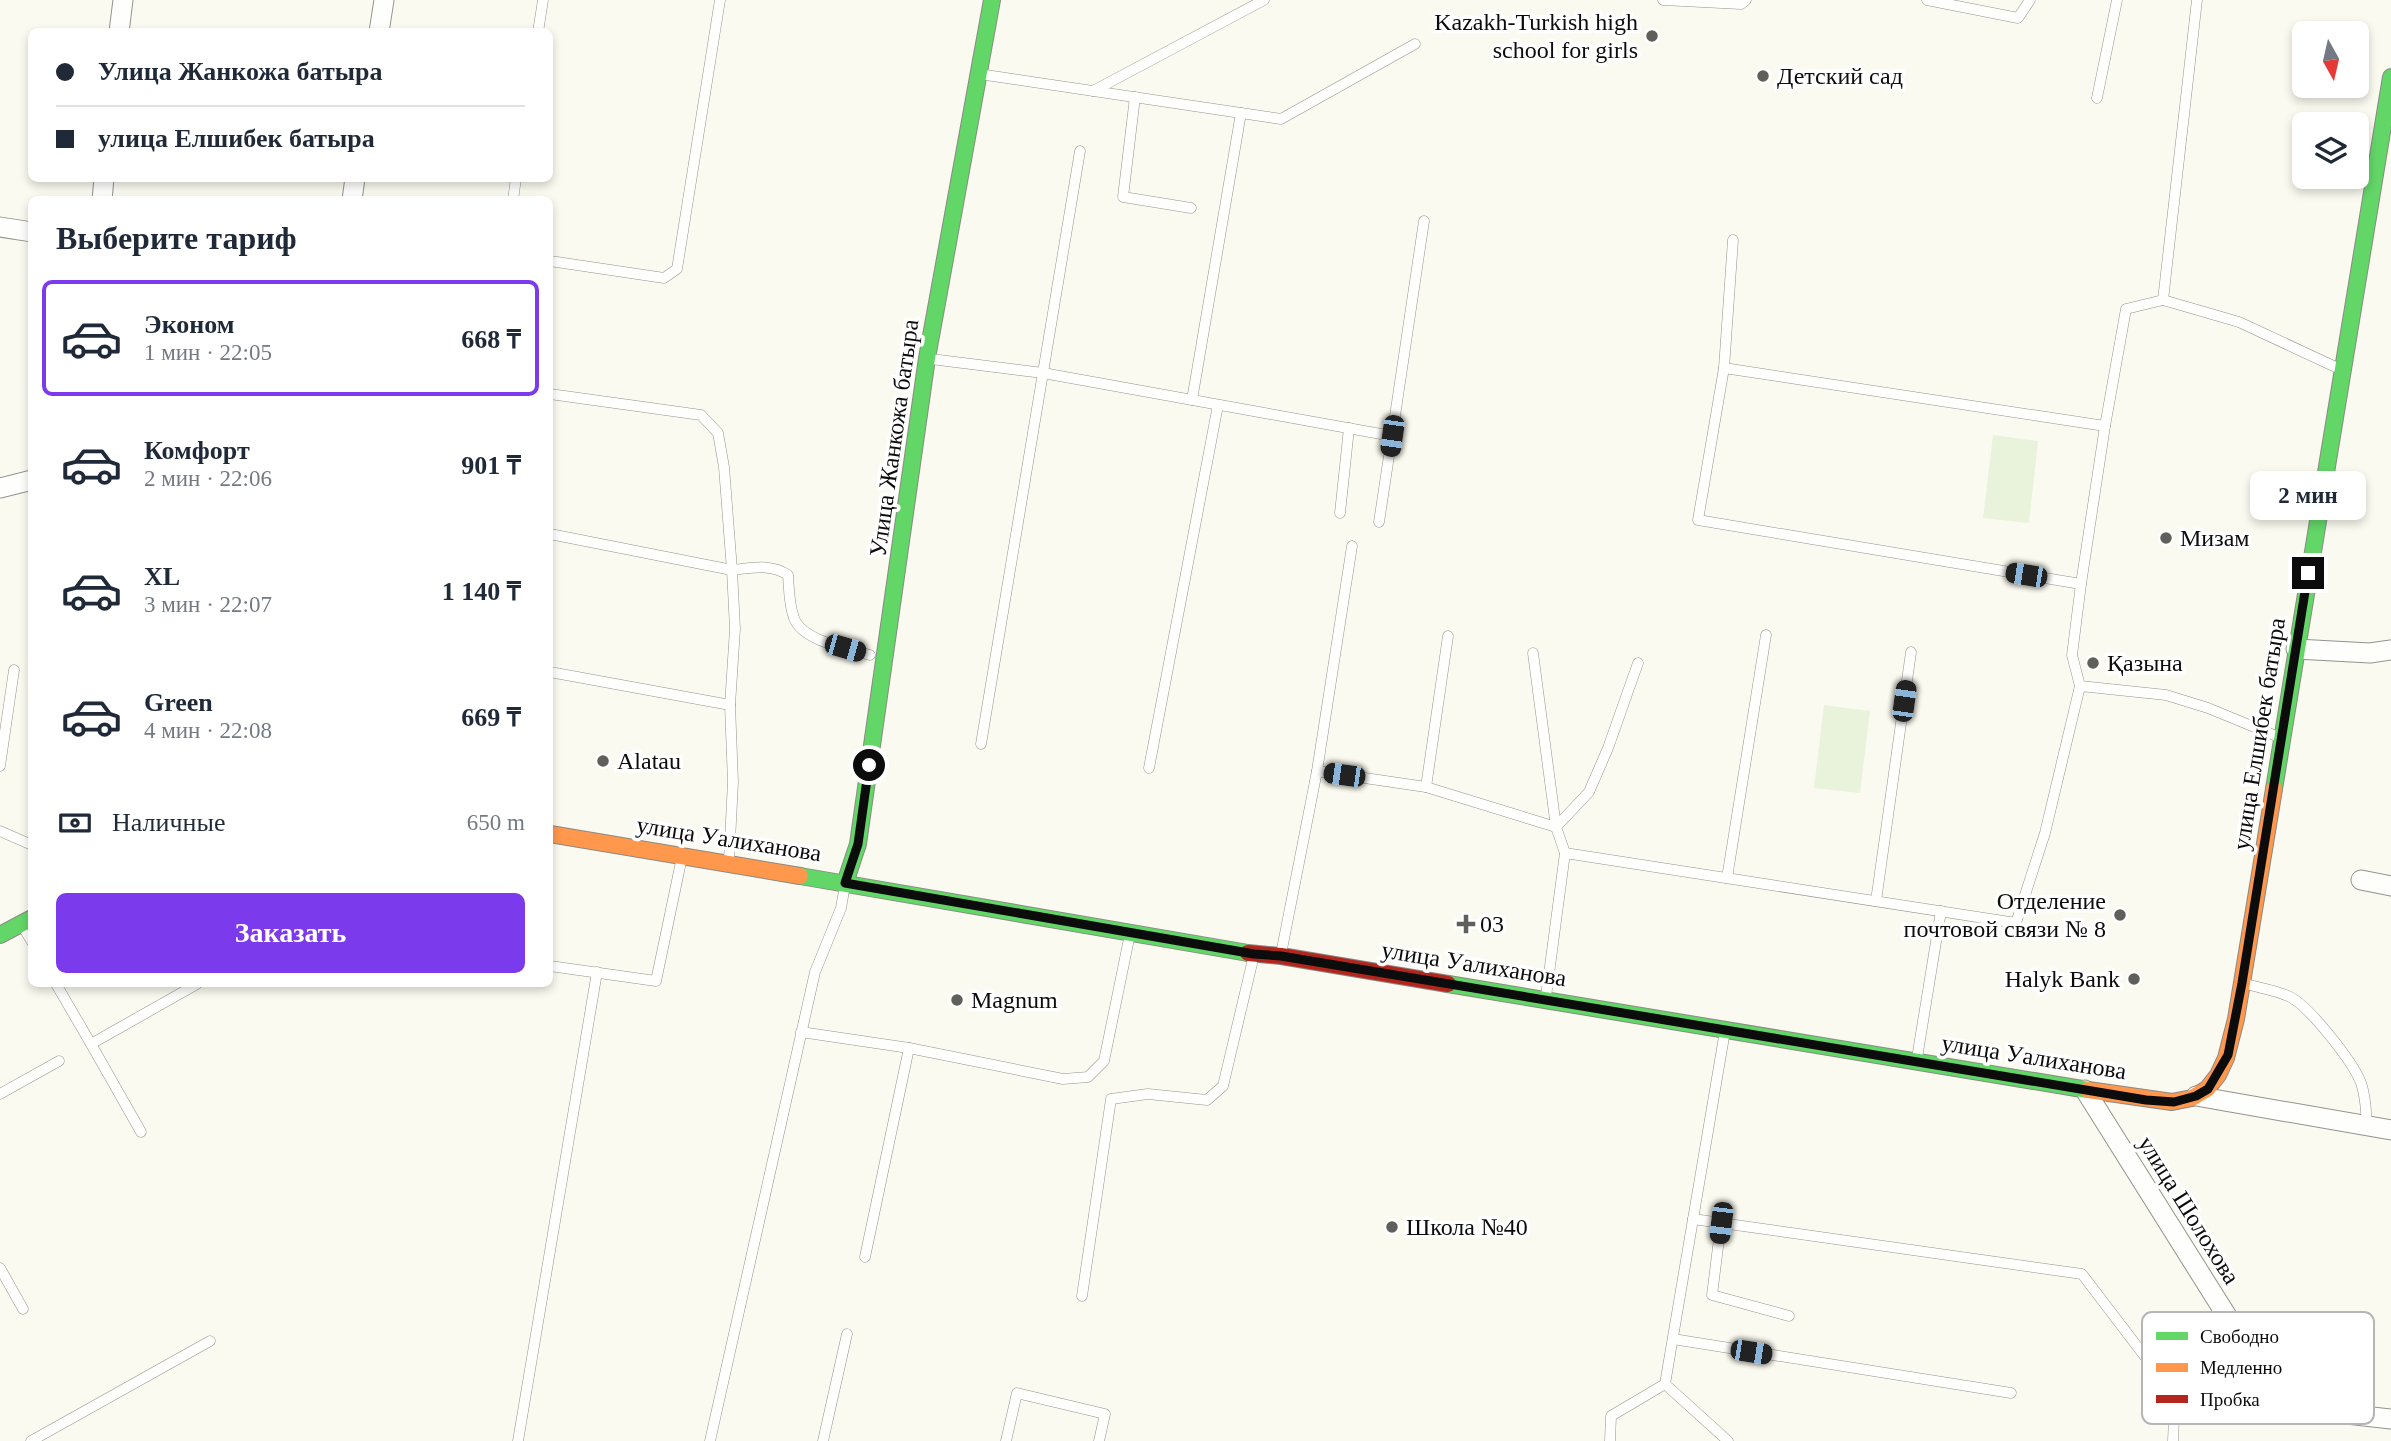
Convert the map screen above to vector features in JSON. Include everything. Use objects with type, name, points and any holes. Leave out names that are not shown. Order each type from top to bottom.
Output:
[{"type":"main road","name":"Улица Жанкожа батыра","points":[[845,883],[858,844],[927,359],[992,0]]},
{"type":"main road","name":"улица Елшибек батыра","points":[[2196,1096],[2208,1089],[2228,1055],[2242,983],[2342,370],[2386,132],[2391,77]]},
{"type":"main road","name":"улица Уалиханова","points":[[553,834],[1254,954],[1281,956],[2085,1090],[2174,1102],[2196,1096]]},
{"type":"main road","points":[[0,935],[26,920]]},
{"type":"street","points":[[119,28],[122,0]]},
{"type":"street","points":[[380,28],[384,0]]},
{"type":"street","points":[[0,227],[28,231]]},
{"type":"street","points":[[0,488],[28,481]]},
{"type":"street","points":[[2296,649],[2370,653],[2391,650]]},
{"type":"street","points":[[2361,880],[2391,886]]},
{"type":"street","name":"улица Шолохова","points":[[2085,1090],[2224,1312]]},
{"type":"street","name":"улица Уалиханова","points":[[2196,1096],[2391,1130]]},
{"type":"lane","points":[[539,28],[543,0]]},
{"type":"lane","points":[[553,261],[664,278],[677,269],[720,0]]},
{"type":"lane","points":[[1093,91],[1264,0]]},
{"type":"lane","points":[[1663,0],[1741,5],[1746,0]]},
{"type":"lane","points":[[1927,0],[2018,18],[2030,0]]},
{"type":"lane","points":[[2098,98],[2117,0]]},
{"type":"lane","points":[[2163,300],[2197,0]]},
{"type":"lane","points":[[979,74],[1281,119],[1415,44]]},
{"type":"lane","points":[[1135,97],[1123,197],[1191,208]]},
{"type":"lane","points":[[1192,400],[1241,113]]},
{"type":"lane","points":[[981,744],[1080,151]]},
{"type":"lane","points":[[1379,522],[1424,221]]},
{"type":"lane","points":[[1732,240],[1724,368],[1698,520],[2081,584]]},
{"type":"lane","points":[[1566,853],[2016,923],[2045,833],[2080,685],[2073,655],[2081,584],[2126,309],[2163,300],[2239,322],[2342,370]]},
{"type":"lane","points":[[927,359],[1043,373],[1392,436]]},
{"type":"lane","points":[[1724,368],[2105,426]]},
{"type":"lane","points":[[553,394],[701,415],[718,433],[724,467],[735,629],[730,705],[733,782],[728,864]]},
{"type":"lane","points":[[1149,768],[1217,405]]},
{"type":"lane","points":[[1340,513],[1349,428]]},
{"type":"lane","points":[[553,535],[732,570],[765,566],[779,569],[788,575],[793,616],[798,627],[820,640],[870,655]]},
{"type":"lane","points":[[1281,956],[1317,771],[1352,547]]},
{"type":"lane","points":[[1727,878],[1766,635]]},
{"type":"lane","points":[[1426,787],[1448,636]]},
{"type":"lane","points":[[1877,901],[1911,652]]},
{"type":"lane","points":[[1533,653],[1556,828],[1566,853],[1546,1000]]},
{"type":"lane","points":[[1556,828],[1589,792],[1608,748],[1637,663]]},
{"type":"lane","points":[[0,765],[14,670]]},
{"type":"lane","points":[[553,673],[730,705]]},
{"type":"lane","points":[[2080,685],[2166,695],[2208,708],[2281,738]]},
{"type":"lane","points":[[1317,771],[1426,787],[1556,828]]},
{"type":"lane","points":[[0,831],[28,843]]},
{"type":"lane","points":[[553,967],[656,981],[682,856]]},
{"type":"lane","points":[[710,1441],[815,972],[841,908],[845,883]]},
{"type":"lane","points":[[1917,1062],[1941,911]]},
{"type":"lane","points":[[801,1032],[909,1048],[1063,1079],[1088,1077],[1104,1061],[1131,931]]},
{"type":"lane","points":[[1082,1296],[1111,1099],[1148,1094],[1207,1100],[1223,1086],[1254,954]]},
{"type":"lane","points":[[518,1441],[597,972]]},
{"type":"lane","points":[[2242,983],[2289,996],[2306,1008],[2353,1067],[2360,1080],[2367,1126]]},
{"type":"lane","points":[[58,987],[141,1132]]},
{"type":"lane","points":[[91,1044],[192,987]]},
{"type":"lane","points":[[1610,1441],[1611,1416],[1665,1384],[1725,1030]]},
{"type":"lane","points":[[865,1257],[909,1048]]},
{"type":"lane","points":[[0,1094],[59,1061]]},
{"type":"lane","points":[[1693,1219],[2082,1273],[2142,1352]]},
{"type":"lane","points":[[1721,1223],[1712,1295],[1789,1316]]},
{"type":"lane","points":[[0,1268],[23,1309]]},
{"type":"lane","points":[[823,1441],[847,1334]]},
{"type":"lane","points":[[1673,1339],[2011,1393]]},
{"type":"lane","points":[[31,1441],[210,1341]]},
{"type":"lane","points":[[1665,1384],[1728,1441]]},
{"type":"lane","points":[[1006,1441],[1017,1393],[1105,1414],[1099,1441]]},
{"type":"green space","points":[[1993,435],[2038,441],[2029,523],[1983,518]]},
{"type":"green space","points":[[1824,705],[1870,711],[1860,793],[1814,788]]},
{"type":"traffic: fast","points":[[845,883],[858,844],[927,358],[992,0]]},
{"type":"traffic: fast","points":[[2274,789],[2391,77]]},
{"type":"traffic: fast","points":[[800,876],[1248,953]]},
{"type":"traffic: fast","points":[[0,935],[28,920]]},
{"type":"traffic: fast","points":[[1448,984],[2088,1090]]},
{"type":"traffic: slow","points":[[2088,1090],[2172,1102],[2192,1098],[2207,1089],[2218,1075],[2226,1058],[2236,1019],[2274,789]]},
{"type":"traffic: slow","points":[[553,835],[800,876]]},
{"type":"traffic: jam","points":[[1248,953],[1448,984]]},
{"type":"place","name":"Kazakh-Turkish high school for girls","points":[[1652,36]]},
{"type":"place","name":"Детский сад","points":[[1763,76]]},
{"type":"place","name":"Мизам","points":[[2166,538]]},
{"type":"place","name":"Қазына","points":[[2093,663]]},
{"type":"place","name":"Alatau","points":[[603,761]]},
{"type":"place","name":"Отделение почтовой связи № 8","points":[[2120,915]]},
{"type":"place","name":"03","points":[[1466,924]]},
{"type":"place","name":"Halyk Bank","points":[[2134,979]]},
{"type":"place","name":"Magnum","points":[[957,1000]]},
{"type":"place","name":"Школа №40","points":[[1392,1227]]},
{"type":"route","points":[[869,765],[858,844],[845,883],[1254,954],[1281,956],[2146,1100],[2174,1102],[2196,1096],[2208,1089],[2228,1055],[2308,573]]}]
